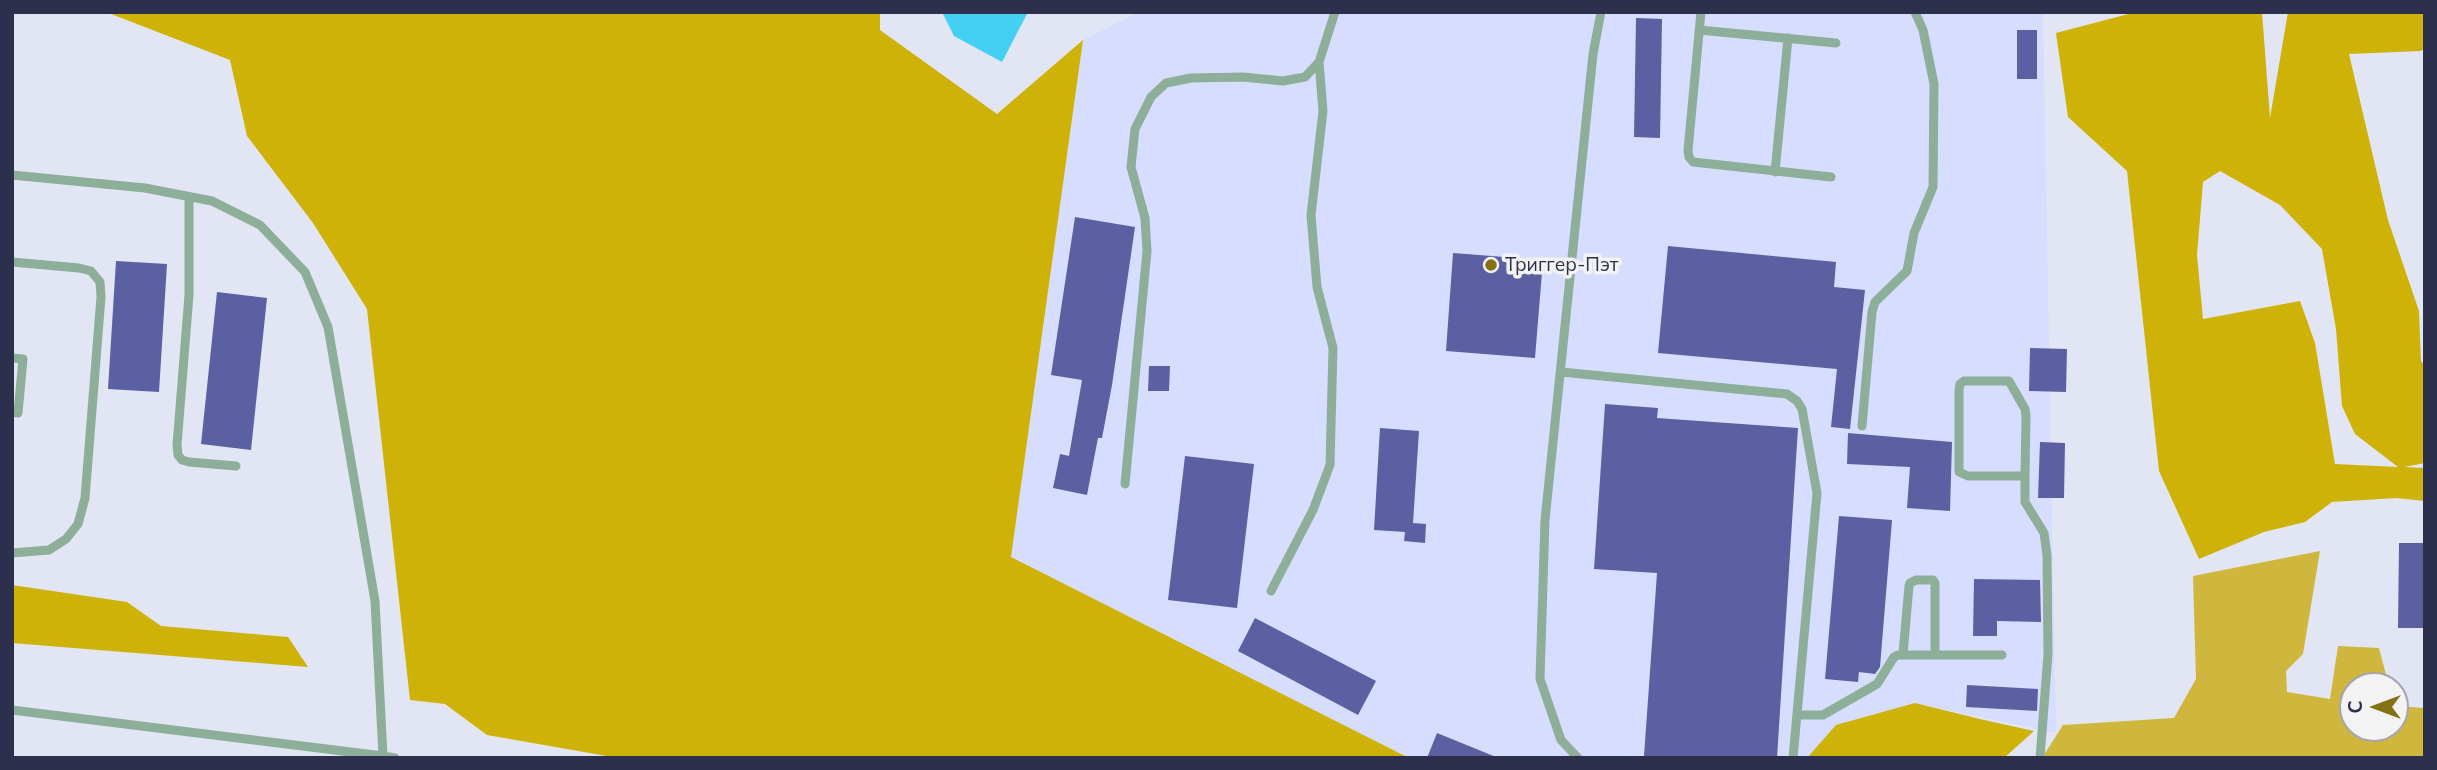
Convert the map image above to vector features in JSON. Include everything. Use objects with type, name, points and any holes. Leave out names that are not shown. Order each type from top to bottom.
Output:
[{"type":"lane","points":[[1271,591],[1313,510],[1330,465],[1333,348],[1317,287],[1311,215],[1323,111],[1319,62],[1335,12]]},
{"type":"lane","points":[[1578,758],[1561,740],[1540,678],[1545,520],[1592,67],[1601,12]]},
{"type":"lane","points":[[1700,12],[1689,157],[1699,165],[1831,177]]},
{"type":"lane","points":[[1862,426],[1872,312],[1875,302],[1908,271],[1913,233],[1933,187],[1934,84],[1923,30],[1915,12]]},
{"type":"lane","points":[[1699,30],[1836,43]]},
{"type":"lane","points":[[1775,172],[1788,38]]},
{"type":"lane","points":[[1125,484],[1147,251],[1145,218],[1130,167],[1135,128],[1151,97],[1166,83],[1191,78],[1243,77],[1283,82],[1305,78],[1319,62]]},
{"type":"lane","points":[[12,175],[145,188],[212,201],[260,225],[305,272],[328,327],[376,601],[383,756]]},
{"type":"lane","points":[[189,197],[189,295],[178,455],[189,462],[236,466]]},
{"type":"lane","points":[[12,262],[91,271],[100,282],[102,297],[85,499],[78,524],[66,539],[49,550],[12,552]]},
{"type":"lane","points":[[12,358],[23,359],[18,413],[12,412]]},
{"type":"lane","points":[[1561,372],[1787,394],[1797,401],[1802,409],[1817,493],[1793,758]]},
{"type":"lane","points":[[2025,476],[1968,476],[1959,472],[1959,390],[1964,381],[2009,381],[2025,409],[2025,476],[2025,502],[2044,533],[2047,555],[2048,654],[2040,758]]},
{"type":"lane","points":[[1903,654],[1909,586],[1912,580],[1933,580],[1935,655]]},
{"type":"lane","points":[[1797,715],[1824,715],[1867,691],[1877,684],[1894,657],[1903,654],[2002,655]]},
{"type":"lane","points":[[12,710],[395,758]]},
{"type":"shaded area","points":[[106,12],[880,12],[880,30],[997,114],[1083,40],[1011,557],[1409,758],[618,758],[487,735],[445,704],[410,700],[367,309],[313,223],[247,136],[230,60]]},
{"type":"shaded area","points":[[1138,12],[2043,12],[2056,733],[1915,703],[1817,758],[1409,758],[1011,557],[1083,40]]},
{"type":"shaded area","points":[[2136,12],[2262,12],[2270,118],[2288,12],[2425,12],[2425,48],[2421,51],[2349,54],[2388,220],[2419,311],[2421,361],[2425,366],[2425,463],[2404,467],[2425,468],[2425,501],[2396,498],[2332,502],[2305,522],[2264,532],[2199,559],[2159,471],[2127,171],[2068,117],[2056,33]],"holes":[[[2220,171],[2280,205],[2322,249],[2336,329],[2342,406],[2355,434],[2398,467],[2335,464],[2315,343],[2300,301],[2203,319],[2197,255],[2203,182]]]},
{"type":"shaded area","points":[[2320,551],[2303,654],[2286,671],[2287,692],[2330,699],[2338,646],[2379,648],[2385,672],[2339,672],[2339,742],[2409,742],[2409,707],[2425,708],[2425,758],[2042,758],[2063,725],[2174,718],[2196,679],[2193,576]]},
{"type":"shaded area","points":[[12,585],[127,602],[161,626],[288,637],[308,667],[12,643]]},
{"type":"shaded area","points":[[1915,703],[2034,731],[2004,758],[1807,758],[1836,725]]},
{"type":"water","points":[[942,12],[1028,12],[1002,62],[954,36]]},
{"type":"building","points":[[1636,18],[1662,19],[1660,138],[1634,137]]},
{"type":"building","points":[[2017,30],[2037,30],[2037,79],[2017,79]]},
{"type":"building","points":[[1075,217],[1135,227],[1112,385],[1087,495],[1053,488],[1060,454],[1069,456],[1082,380],[1051,375]]},
{"type":"building","points":[[1668,246],[1836,262],[1834,287],[1865,290],[1850,429],[1831,427],[1837,369],[1658,353]]},
{"type":"building","points":[[1453,253],[1543,260],[1535,358],[1446,351]]},
{"type":"building","points":[[116,261],[167,264],[159,392],[108,389]]},
{"type":"building","points":[[217,292],[267,298],[251,450],[201,444]]},
{"type":"building","points":[[2030,348],[2067,349],[2066,392],[2029,391]]},
{"type":"building","points":[[1149,366],[1170,366],[1169,391],[1148,391]]},
{"type":"building","points":[[1605,404],[1658,408],[1657,418],[1798,428],[1777,758],[1644,756],[1657,573],[1594,569]]},
{"type":"building","points":[[1380,428],[1419,431],[1413,523],[1426,524],[1425,543],[1404,541],[1405,532],[1374,530]]},
{"type":"building","points":[[1848,433],[1952,442],[1950,511],[1907,508],[1910,467],[1847,464]]},
{"type":"building","points":[[2040,442],[2065,443],[2064,498],[2038,498]]},
{"type":"building","points":[[1185,456],[1254,464],[1237,608],[1168,600]]},
{"type":"building","points":[[1839,516],[1892,520],[1880,667],[1875,674],[1859,672],[1858,682],[1825,679]]},
{"type":"building","points":[[2399,543],[2425,543],[2425,628],[2398,628]]},
{"type":"building","points":[[1974,579],[2040,580],[2041,622],[1997,621],[1997,636],[1973,636]]},
{"type":"building","points":[[1255,618],[1376,681],[1358,715],[1238,651]]},
{"type":"building","points":[[1967,685],[2038,689],[2037,711],[1966,707]]},
{"type":"building","points":[[1437,733],[1496,757],[1496,758],[1427,758]]},
{"type":"place","name":"Триггер-Пэт","points":[[1491,265]]}]
